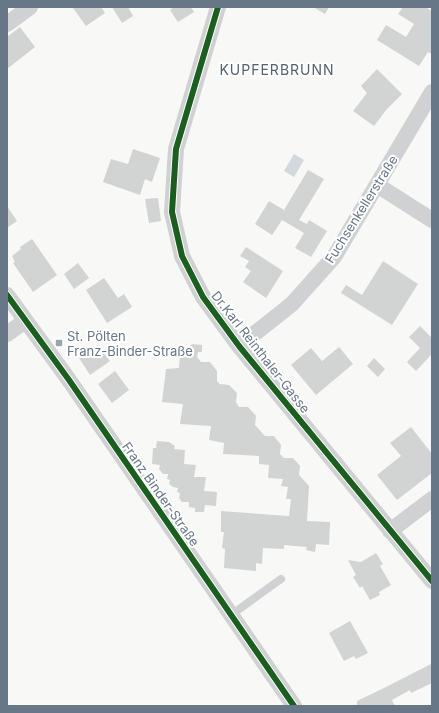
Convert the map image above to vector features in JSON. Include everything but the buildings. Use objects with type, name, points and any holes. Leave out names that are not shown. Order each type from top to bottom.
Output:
[{"type":"street","points":[[7,24],[30,7]]},
{"type":"street","name":"Dr.Karl Reinthaler-Gasse","points":[[218,7],[176,149],[172,212],[182,256],[203,297],[239,346],[432,582]]},
{"type":"street","name":"Fuchsenkellerstraße","points":[[239,346],[292,304],[334,257],[432,92]]},
{"type":"street","points":[[377,185],[432,220]]},
{"type":"street","name":"Franz Binder-Straße","points":[[7,295],[69,380],[294,706]]},
{"type":"street","points":[[7,334],[25,321]]},
{"type":"street","points":[[390,531],[432,499]]},
{"type":"lane","points":[[231,615],[281,579]]},
{"type":"shaded area","points":[[294,154],[304,160],[294,177],[284,171]]},
{"type":"cycle path","points":[[218,7],[176,149],[172,212],[182,256],[203,297],[239,346],[432,581]]},
{"type":"cycle path","points":[[7,295],[69,380],[294,706]]},
{"type":"place","name":"St. Pölten Franz-Binder-Straße","points":[[59,343]]},
{"type":"district","name":"KUPFERBRUNN","points":[[277,69]]}]
